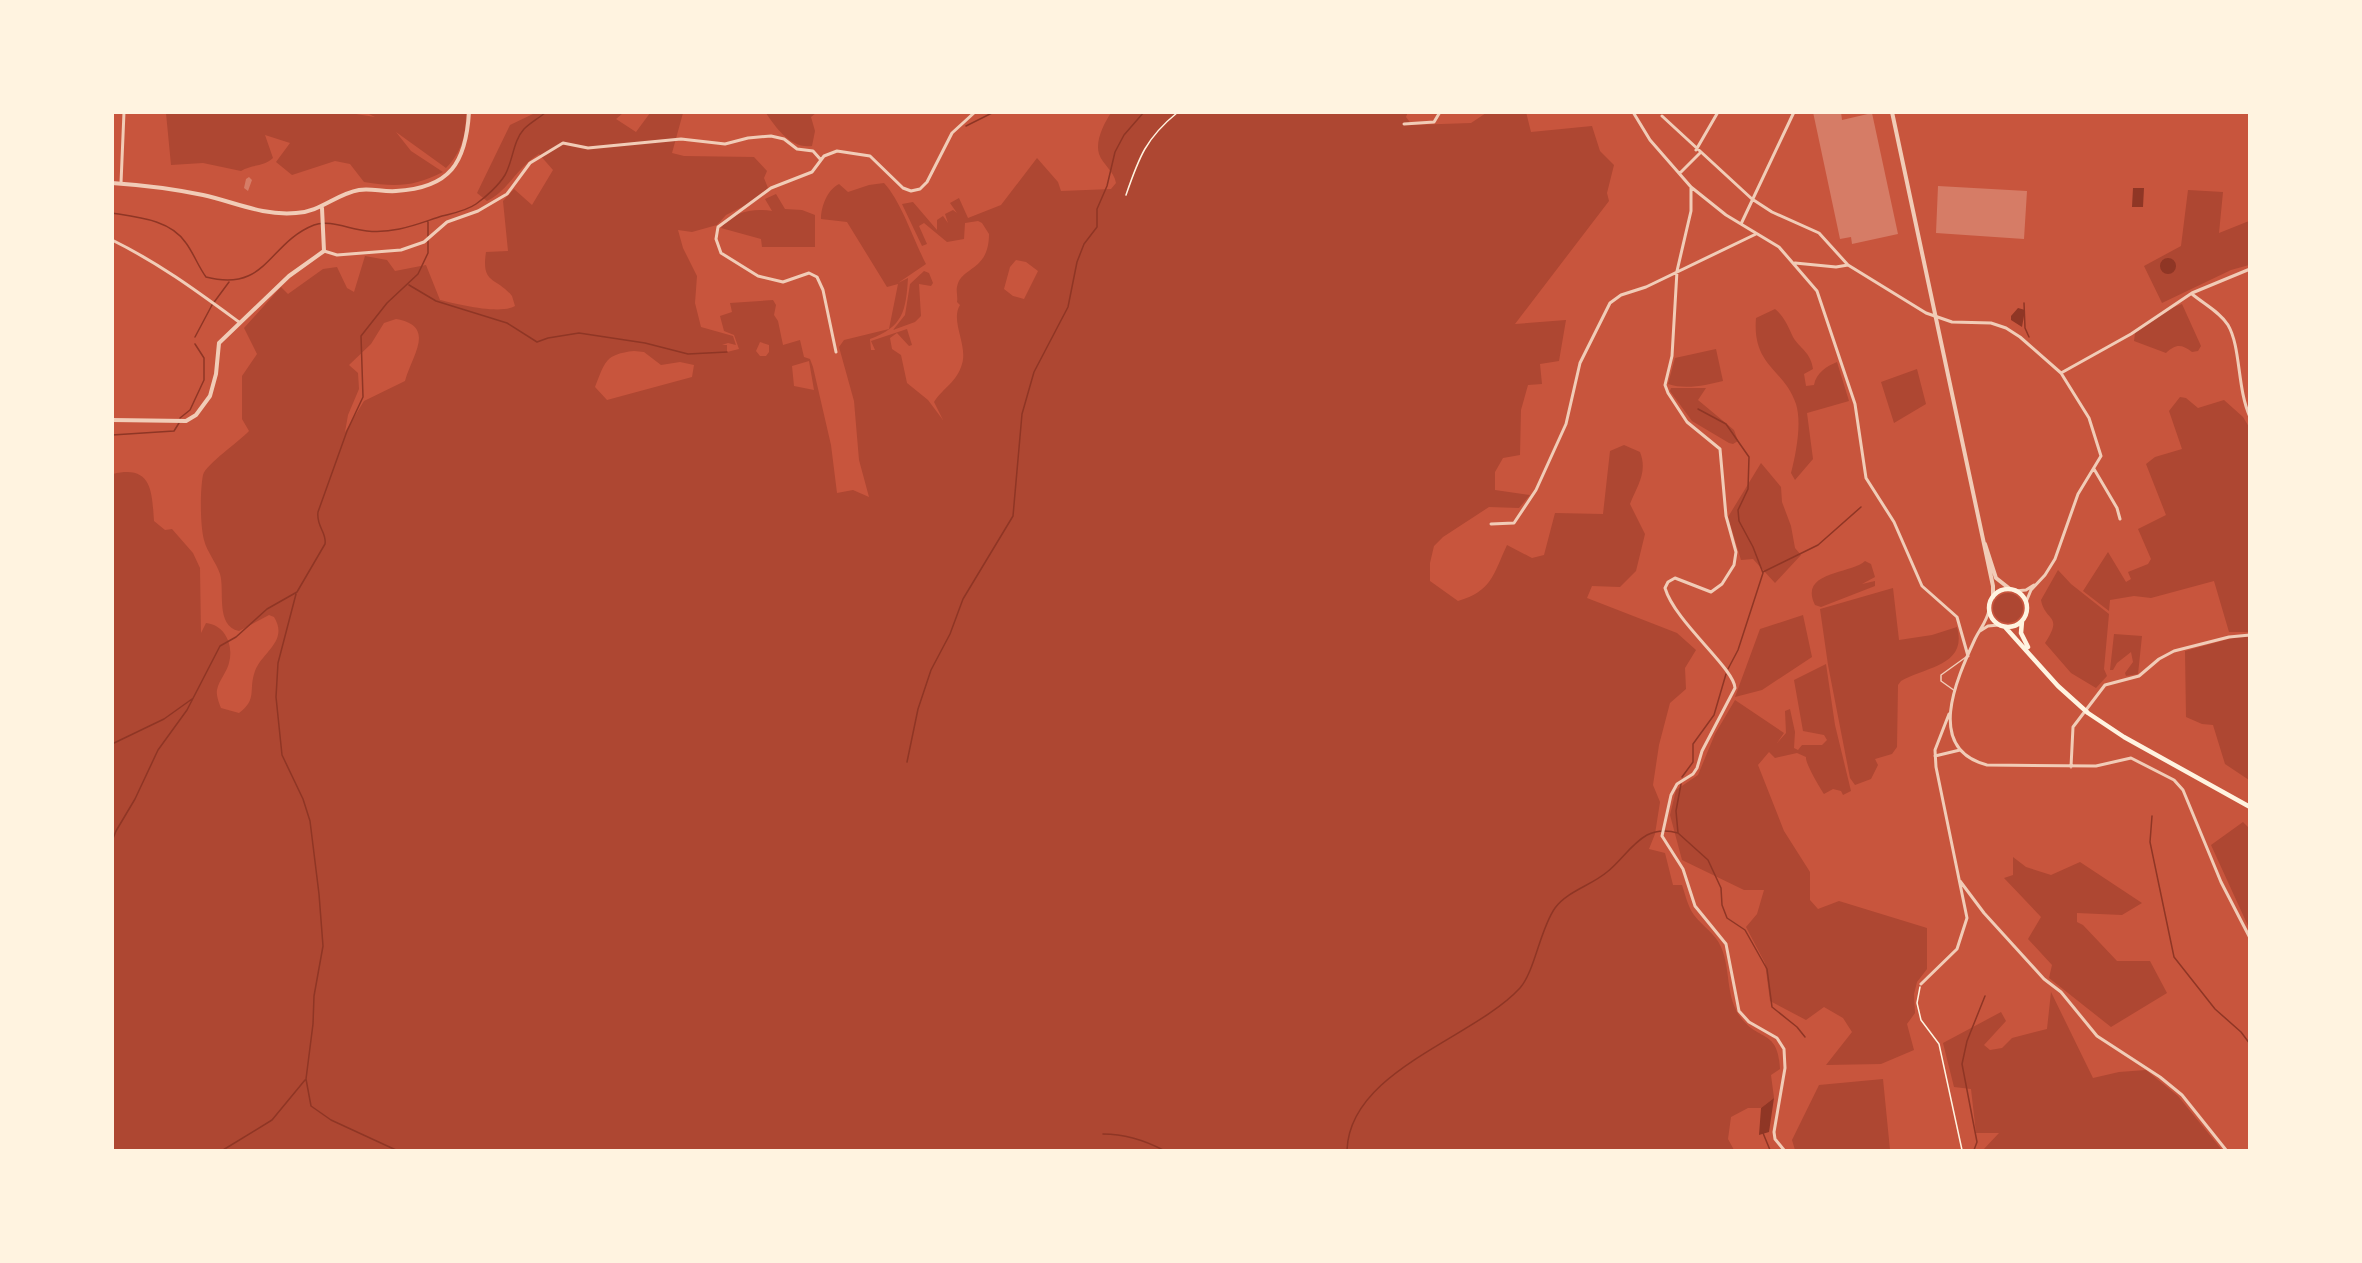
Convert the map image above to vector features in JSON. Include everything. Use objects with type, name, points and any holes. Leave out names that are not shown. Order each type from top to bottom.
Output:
[{"type":"main road","points":[[2022,621],[2014,626],[1999,625],[1989,610],[1993,597],[2000,591],[2013,590],[2026,602],[2022,636],[2034,657]]},
{"type":"main road","points":[[2005,627],[2072,700],[2105,725],[2250,807]]},
{"type":"street","points":[[121,183],[124,112]]},
{"type":"street","points":[[112,183],[197,194],[265,212],[298,213],[322,208],[357,190],[415,189],[444,177],[454,168],[464,151],[469,112]]},
{"type":"street","points":[[324,251],[337,255],[401,250],[424,243],[447,222],[478,211],[507,194],[530,164],[563,143],[588,148],[681,139],[725,144],[747,138],[771,136],[784,139],[797,149],[829,153],[837,151],[870,156],[907,190],[920,189],[927,182],[952,133],[975,112]]},
{"type":"street","points":[[1404,124],[1434,122],[1440,112]]},
{"type":"street","points":[[1633,112],[1650,140],[1691,187],[1714,207],[1779,247],[1817,291],[1855,404],[1866,478],[1894,522],[1922,586],[1958,617],[1968,656]]},
{"type":"street","points":[[1696,150],[1718,112]]},
{"type":"street","points":[[1741,224],[1781,144],[1794,112]]},
{"type":"street","points":[[1892,112],[1983,538],[1993,597]]},
{"type":"street","points":[[1662,116],[1696,150],[1752,199],[1772,212],[1820,233],[1848,265],[1902,299],[1952,322],[1991,323],[2006,328],[2061,373],[2089,418],[2101,451],[2094,469],[2078,494],[2055,559],[2026,602]]},
{"type":"street","points":[[813,151],[820,160]]},
{"type":"street","points":[[829,153],[808,175],[771,188],[729,217],[718,227],[716,239],[717,247],[726,258],[767,280],[783,282],[809,273],[817,277],[823,290],[836,352]]},
{"type":"street","points":[[1680,173],[1700,153]]},
{"type":"street","points":[[1691,187],[1692,211],[1677,271],[1672,356],[1665,385],[1687,422],[1720,449],[1726,516],[1736,552],[1734,565],[1715,590],[1707,591],[1675,578],[1668,582],[1665,588],[1680,617],[1730,675],[1735,688],[1702,751],[1697,768],[1693,774],[1677,784],[1671,795],[1662,831],[1666,845],[1683,869],[1695,906],[1726,944],[1739,1011],[1749,1022],[1777,1038],[1784,1049],[1785,1068],[1774,1132],[1775,1139],[1784,1150]]},
{"type":"street","points":[[322,208],[325,220],[324,251]]},
{"type":"street","points":[[1491,524],[1514,523],[1529,503],[1566,424],[1580,363],[1611,303],[1621,295],[1747,241],[1756,234]]},
{"type":"street","points":[[112,240],[183,279],[205,299],[239,322]]},
{"type":"street","points":[[112,420],[186,421],[196,416],[206,404],[213,390],[219,344],[239,322],[289,276],[324,251]]},
{"type":"street","points":[[1793,262],[1836,267],[1848,265]]},
{"type":"street","points":[[2061,373],[2131,334],[2192,293],[2250,269]]},
{"type":"street","points":[[2192,293],[2220,317],[2231,332],[2243,401],[2250,417]]},
{"type":"street","points":[[2094,469],[2119,512],[2120,519]]},
{"type":"street","points":[[1983,538],[1996,578],[2013,590],[2026,590],[2038,582]]},
{"type":"street","points":[[1921,984],[1957,949],[1967,918],[1935,756],[1939,734],[1950,712],[1968,656],[1989,610]]},
{"type":"street","points":[[1979,632],[1988,626],[1999,625]]},
{"type":"street","points":[[2071,767],[2075,723],[2109,682],[2139,676],[2167,654],[2229,637],[2250,635]]},
{"type":"street","points":[[1950,712],[1951,733],[1960,750],[1971,760],[1987,765],[2071,767],[2106,765],[2126,758],[2138,761],[2180,786],[2250,938]]},
{"type":"street","points":[[1935,756],[1960,750]]},
{"type":"street","points":[[1960,881],[1984,913],[2044,979],[2061,992],[2097,1036],[2182,1095],[2226,1150]]},
{"type":"lane","points":[[1956,691],[1946,687],[1941,681],[1941,675],[1968,656]]},
{"type":"path","points":[[1126,195],[1133,171],[1147,143],[1164,123],[1178,112]]},
{"type":"path","points":[[1921,984],[1917,1003],[1923,1026],[1939,1044],[1962,1150]]},
{"type":"shaded area","points":[[343,112],[375,117],[367,113],[466,113],[465,128],[456,156],[446,168],[396,132],[411,151],[443,172],[422,181],[404,185],[364,182],[350,164],[335,161],[292,175],[276,162],[290,143],[265,135],[273,158],[266,163],[241,171],[203,163],[171,165],[166,113]]},
{"type":"shaded area","points":[[1408,112],[1406,117],[1412,125],[1471,123],[1486,113],[1526,112],[1531,132],[1592,126],[1600,151],[1614,165],[1607,193],[1609,201],[1515,324],[1566,320],[1559,361],[1540,364],[1542,384],[1528,385],[1521,410],[1520,455],[1503,458],[1495,472],[1495,490],[1530,495],[1519,508],[1489,507],[1443,537],[1434,546],[1430,563],[1430,581],[1458,601],[1485,587],[1507,545],[1532,558],[1544,555],[1555,513],[1603,514],[1610,451],[1624,445],[1640,452],[1642,472],[1630,504],[1645,534],[1636,571],[1620,587],[1592,586],[1587,598],[1677,633],[1696,650],[1685,668],[1686,689],[1670,703],[1659,745],[1653,785],[1660,802],[1655,834],[1649,849],[1665,853],[1673,885],[1682,885],[1692,912],[1718,942],[1726,964],[1730,992],[1741,1018],[1772,1042],[1779,1056],[1780,1069],[1771,1075],[1774,1098],[1761,1108],[1748,1108],[1731,1117],[1728,1139],[1734,1150],[113,1150],[113,474],[136,473],[143,477],[151,492],[154,521],[165,530],[172,529],[193,553],[200,568],[201,633],[206,623],[213,625],[223,632],[229,643],[230,656],[217,690],[218,699],[221,708],[239,713],[251,699],[255,671],[276,640],[278,625],[274,617],[269,615],[239,631],[231,628],[227,622],[222,607],[220,574],[204,540],[201,508],[202,481],[205,470],[249,431],[242,419],[242,376],[257,354],[244,328],[281,287],[288,294],[323,269],[337,267],[347,288],[354,292],[365,256],[387,260],[395,271],[426,265],[440,300],[489,309],[515,306],[512,296],[488,275],[485,263],[486,252],[508,251],[503,201],[514,189],[532,205],[553,170],[539,154],[494,197],[487,201],[477,193],[510,125],[535,113],[623,113],[616,119],[636,132],[650,113],[683,113],[672,153],[684,156],[754,157],[767,171],[764,178],[768,188],[754,201],[726,215],[717,225],[692,232],[678,230],[683,248],[697,276],[695,303],[701,327],[733,336],[736,345],[728,343],[722,345],[727,345],[727,352],[739,349],[734,335],[724,331],[720,316],[732,312],[730,303],[773,300],[776,305],[774,315],[778,321],[783,345],[800,340],[804,357],[810,359],[813,367],[831,445],[837,493],[853,490],[869,497],[859,460],[854,401],[839,347],[844,340],[889,329],[898,284],[887,287],[847,222],[821,219],[822,209],[828,195],[839,184],[848,192],[884,183],[901,210],[926,264],[898,283],[908,278],[904,309],[890,329],[870,339],[871,350],[875,350],[871,341],[907,329],[912,345],[909,346],[897,333],[890,338],[892,349],[901,355],[907,383],[928,400],[943,420],[934,402],[957,376],[963,357],[957,318],[960,305],[957,302],[957,287],[964,275],[985,255],[989,234],[978,221],[965,223],[964,239],[947,242],[924,223],[919,226],[927,244],[922,246],[902,204],[913,202],[937,230],[937,220],[943,216],[948,223],[945,214],[953,210],[957,213],[950,203],[959,198],[968,218],[1001,205],[1037,158],[1058,182],[1061,191],[1111,189],[1116,183],[1115,179],[1099,154],[1098,144],[1101,132],[1111,113]],"holes":[[[1016,260],[1026,262],[1038,271],[1024,299],[1013,296],[1004,289],[1010,267]],[[396,319],[416,328],[419,335],[416,352],[405,381],[364,401],[345,432],[348,415],[359,389],[358,373],[349,365],[371,344],[384,323]],[[760,342],[769,345],[769,352],[766,356],[760,356],[756,351]],[[644,352],[661,365],[680,362],[694,365],[692,377],[607,400],[595,387],[604,365],[617,354]],[[809,361],[814,390],[794,386],[792,366]]]},
{"type":"shaded area","points":[[766,113],[816,113],[811,117],[815,131],[812,146],[804,146],[791,141],[779,131]]},
{"type":"shaded area","points":[[2133,188],[2144,188],[2143,207],[2132,207]]},
{"type":"shaded area","points":[[2188,190],[2223,192],[2219,233],[2249,221],[2249,265],[2231,270],[2162,303],[2144,266],[2181,246]]},
{"type":"shaded area","points":[[776,194],[785,209],[802,210],[815,215],[815,247],[762,247],[761,239],[721,228],[737,214],[758,210],[772,211],[765,199]]},
{"type":"shaded area","points":[[2168,258],[2174,260],[2176,266],[2174,272],[2168,274],[2162,272],[2160,266],[2162,260]]},
{"type":"shaded area","points":[[924,271],[929,273],[933,283],[931,286],[919,284],[921,316],[915,322],[893,330],[905,315],[910,284]]},
{"type":"shaded area","points":[[2182,304],[2201,346],[2198,351],[2192,352],[2179,346],[2166,353],[2134,341],[2135,333],[2164,311]]},
{"type":"shaded area","points":[[2018,308],[2025,310],[2022,327],[2011,320],[2011,316]]},
{"type":"shaded area","points":[[1775,309],[1784,319],[1795,341],[1810,358],[1813,369],[1804,374],[1806,386],[1814,385],[1822,370],[1837,362],[1849,401],[1807,413],[1813,459],[1795,480],[1791,473],[1798,429],[1796,404],[1791,392],[1764,357],[1756,334],[1756,318]]},
{"type":"shaded area","points":[[1716,349],[1723,381],[1689,387],[1668,384],[1675,358]]},
{"type":"shaded area","points":[[1917,369],[1926,404],[1894,423],[1881,382]]},
{"type":"shaded area","points":[[1671,388],[1706,388],[1698,400],[1734,430],[1738,441],[1733,444],[1729,443],[1692,421],[1670,391]]},
{"type":"shaded area","points":[[2180,397],[2186,398],[2198,408],[2224,400],[2243,417],[2249,427],[2249,632],[2229,632],[2214,581],[2151,598],[2134,596],[2110,600],[2109,611],[2083,591],[2108,552],[2126,582],[2131,579],[2128,572],[2148,564],[2151,559],[2138,529],[2166,515],[2146,464],[2155,457],[2182,449],[2169,411]]},
{"type":"shaded area","points":[[1761,463],[1781,487],[1782,502],[1791,526],[1795,548],[1801,555],[1775,583],[1753,559],[1741,560],[1728,517]]},
{"type":"shaded area","points":[[1865,561],[1871,564],[1875,577],[1862,584],[1875,581],[1875,586],[1821,607],[1815,605],[1812,594],[1814,586],[1820,580]]},
{"type":"shaded area","points":[[2058,570],[2071,584],[2109,614],[2104,669],[2107,676],[2096,688],[2071,673],[2045,643],[2053,622],[2041,600]]},
{"type":"shaded area","points":[[1893,588],[1899,640],[1932,635],[1957,627],[1959,640],[1950,658],[1901,681],[1898,685],[1897,747],[1892,754],[1875,759],[1878,765],[1871,779],[1855,785],[1850,778],[1828,665],[1820,609]]},
{"type":"shaded area","points":[[2008,593],[2014,594],[2022,602],[2022,614],[2014,622],[2008,623],[2002,622],[1994,614],[1993,608],[1994,602],[2002,594]]},
{"type":"shaded area","points":[[1803,615],[1812,657],[1762,690],[1735,697],[1760,629]]},
{"type":"shaded area","points":[[2114,634],[2142,636],[2138,674],[2126,676],[2125,673],[2133,662],[2131,652],[2117,663],[2113,670],[2110,670]]},
{"type":"shaded area","points":[[2236,637],[2249,637],[2249,780],[2225,764],[2213,725],[2202,724],[2186,717],[2185,651]]},
{"type":"shaded area","points":[[1826,664],[1835,725],[1851,791],[1843,795],[1841,791],[1833,789],[1824,794],[1810,770],[1806,757],[1797,753],[1775,758],[1769,752],[1758,765],[1784,831],[1810,872],[1810,900],[1818,909],[1839,901],[1927,928],[1927,969],[1917,982],[1914,994],[1915,1013],[1907,1024],[1914,1050],[1881,1064],[1826,1065],[1852,1032],[1843,1018],[1824,1007],[1806,1020],[1770,1001],[1765,963],[1746,927],[1757,914],[1764,890],[1744,890],[1682,860],[1670,815],[1676,790],[1698,775],[1715,734],[1735,700],[1784,733],[1777,743],[1786,733],[1785,711],[1790,709],[1795,732],[1794,748],[1798,750],[1802,745],[1822,745],[1827,740],[1824,735],[1803,731],[1794,680]]},
{"type":"shaded area","points":[[2243,822],[2249,828],[2249,928],[2211,845]]},
{"type":"shaded area","points":[[2013,857],[2026,867],[2051,875],[2080,862],[2142,903],[2122,915],[2077,913],[2077,922],[2083,925],[2117,961],[2150,961],[2167,993],[2111,1027],[2049,978],[2052,965],[2028,939],[2041,917],[2004,878],[2013,875]]},
{"type":"shaded area","points":[[2051,992],[2093,1078],[2119,1072],[2146,1070],[2178,1096],[2222,1150],[1983,1150],[1999,1133],[1976,1133],[1971,1089],[1954,1087],[1943,1043],[2001,1012],[2006,1021],[1984,1045],[1990,1050],[2002,1048],[2012,1038],[2047,1029]]},
{"type":"shaded area","points":[[1883,1079],[1890,1150],[1795,1150],[1792,1140],[1819,1085]]},
{"type":"shaded area","points":[[1774,1098],[1769,1132],[1759,1135],[1761,1108]]},
{"type":"building","points":[[1813,112],[1841,112],[1842,120],[1872,113],[1898,234],[1852,244],[1851,237],[1840,239]]},
{"type":"building","points":[[249,177],[252,180],[248,191],[244,188],[246,179]]},
{"type":"building","points":[[1938,186],[2027,191],[2024,239],[1936,233]]},
{"type":"waterway","points":[[112,213],[153,221],[172,229],[186,243],[206,277],[226,280],[242,278],[266,264],[299,233],[320,223],[377,232],[396,230],[460,212],[472,206],[496,187],[508,169],[520,134],[546,112]]},
{"type":"waterway","points":[[966,126],[994,112]]},
{"type":"waterway","points":[[907,762],[918,709],[931,670],[950,634],[963,599],[1013,516],[1022,414],[1034,372],[1068,307],[1077,262],[1084,244],[1097,227],[1097,209],[1107,186],[1115,152],[1124,135],[1144,112]]},
{"type":"waterway","points":[[428,222],[428,236]]},
{"type":"waterway","points":[[112,841],[158,750],[187,710],[220,646],[236,637],[267,609],[297,592],[325,544],[318,512],[347,431],[363,397],[361,336],[387,303],[418,274],[428,253],[428,241]]},
{"type":"waterway","points":[[195,337],[212,305],[229,282]]},
{"type":"waterway","points":[[409,285],[436,301],[507,323],[537,342],[579,333],[645,343],[688,354],[727,352]]},
{"type":"waterway","points":[[2024,303],[2025,328],[2029,337]]},
{"type":"waterway","points":[[180,418],[190,410],[204,380],[204,358],[195,344]]},
{"type":"waterway","points":[[1698,409],[1726,424],[1749,457],[1748,489],[1738,510],[1739,521],[1753,547],[1763,573],[1738,650],[1728,669]]},
{"type":"waterway","points":[[112,435],[174,431],[179,423]]},
{"type":"waterway","points":[[1763,572],[1818,545],[1861,507]]},
{"type":"waterway","points":[[296,594],[278,663],[276,697],[282,755],[303,799],[310,821],[319,894],[323,946],[314,996],[306,1079],[311,1106],[331,1120],[396,1150]]},
{"type":"waterway","points":[[1682,777],[1693,762],[1693,744],[1714,715],[1726,674]]},
{"type":"waterway","points":[[112,744],[164,719],[192,699]]},
{"type":"waterway","points":[[1681,784],[1676,811],[1678,833],[1708,860],[1721,888],[1722,905],[1727,918],[1745,930],[1767,969],[1772,1007],[1797,1027],[1805,1037]]},
{"type":"waterway","points":[[2152,816],[2150,842],[2174,957],[2215,1009],[2241,1032],[2250,1044]]},
{"type":"waterway","points":[[1347,1150],[1353,1122],[1369,1098],[1391,1077],[1417,1058],[1474,1024],[1520,988],[1530,971],[1545,927],[1560,902],[1607,872],[1647,835],[1662,831],[1678,833]]},
{"type":"waterway","points":[[1974,1150],[1977,1142],[1962,1064],[1967,1041],[1985,996]]},
{"type":"waterway","points":[[223,1150],[272,1120],[305,1080]]},
{"type":"waterway","points":[[1763,1133],[1770,1150]]},
{"type":"waterway","points":[[1103,1134],[1134,1138],[1163,1150]]}]
